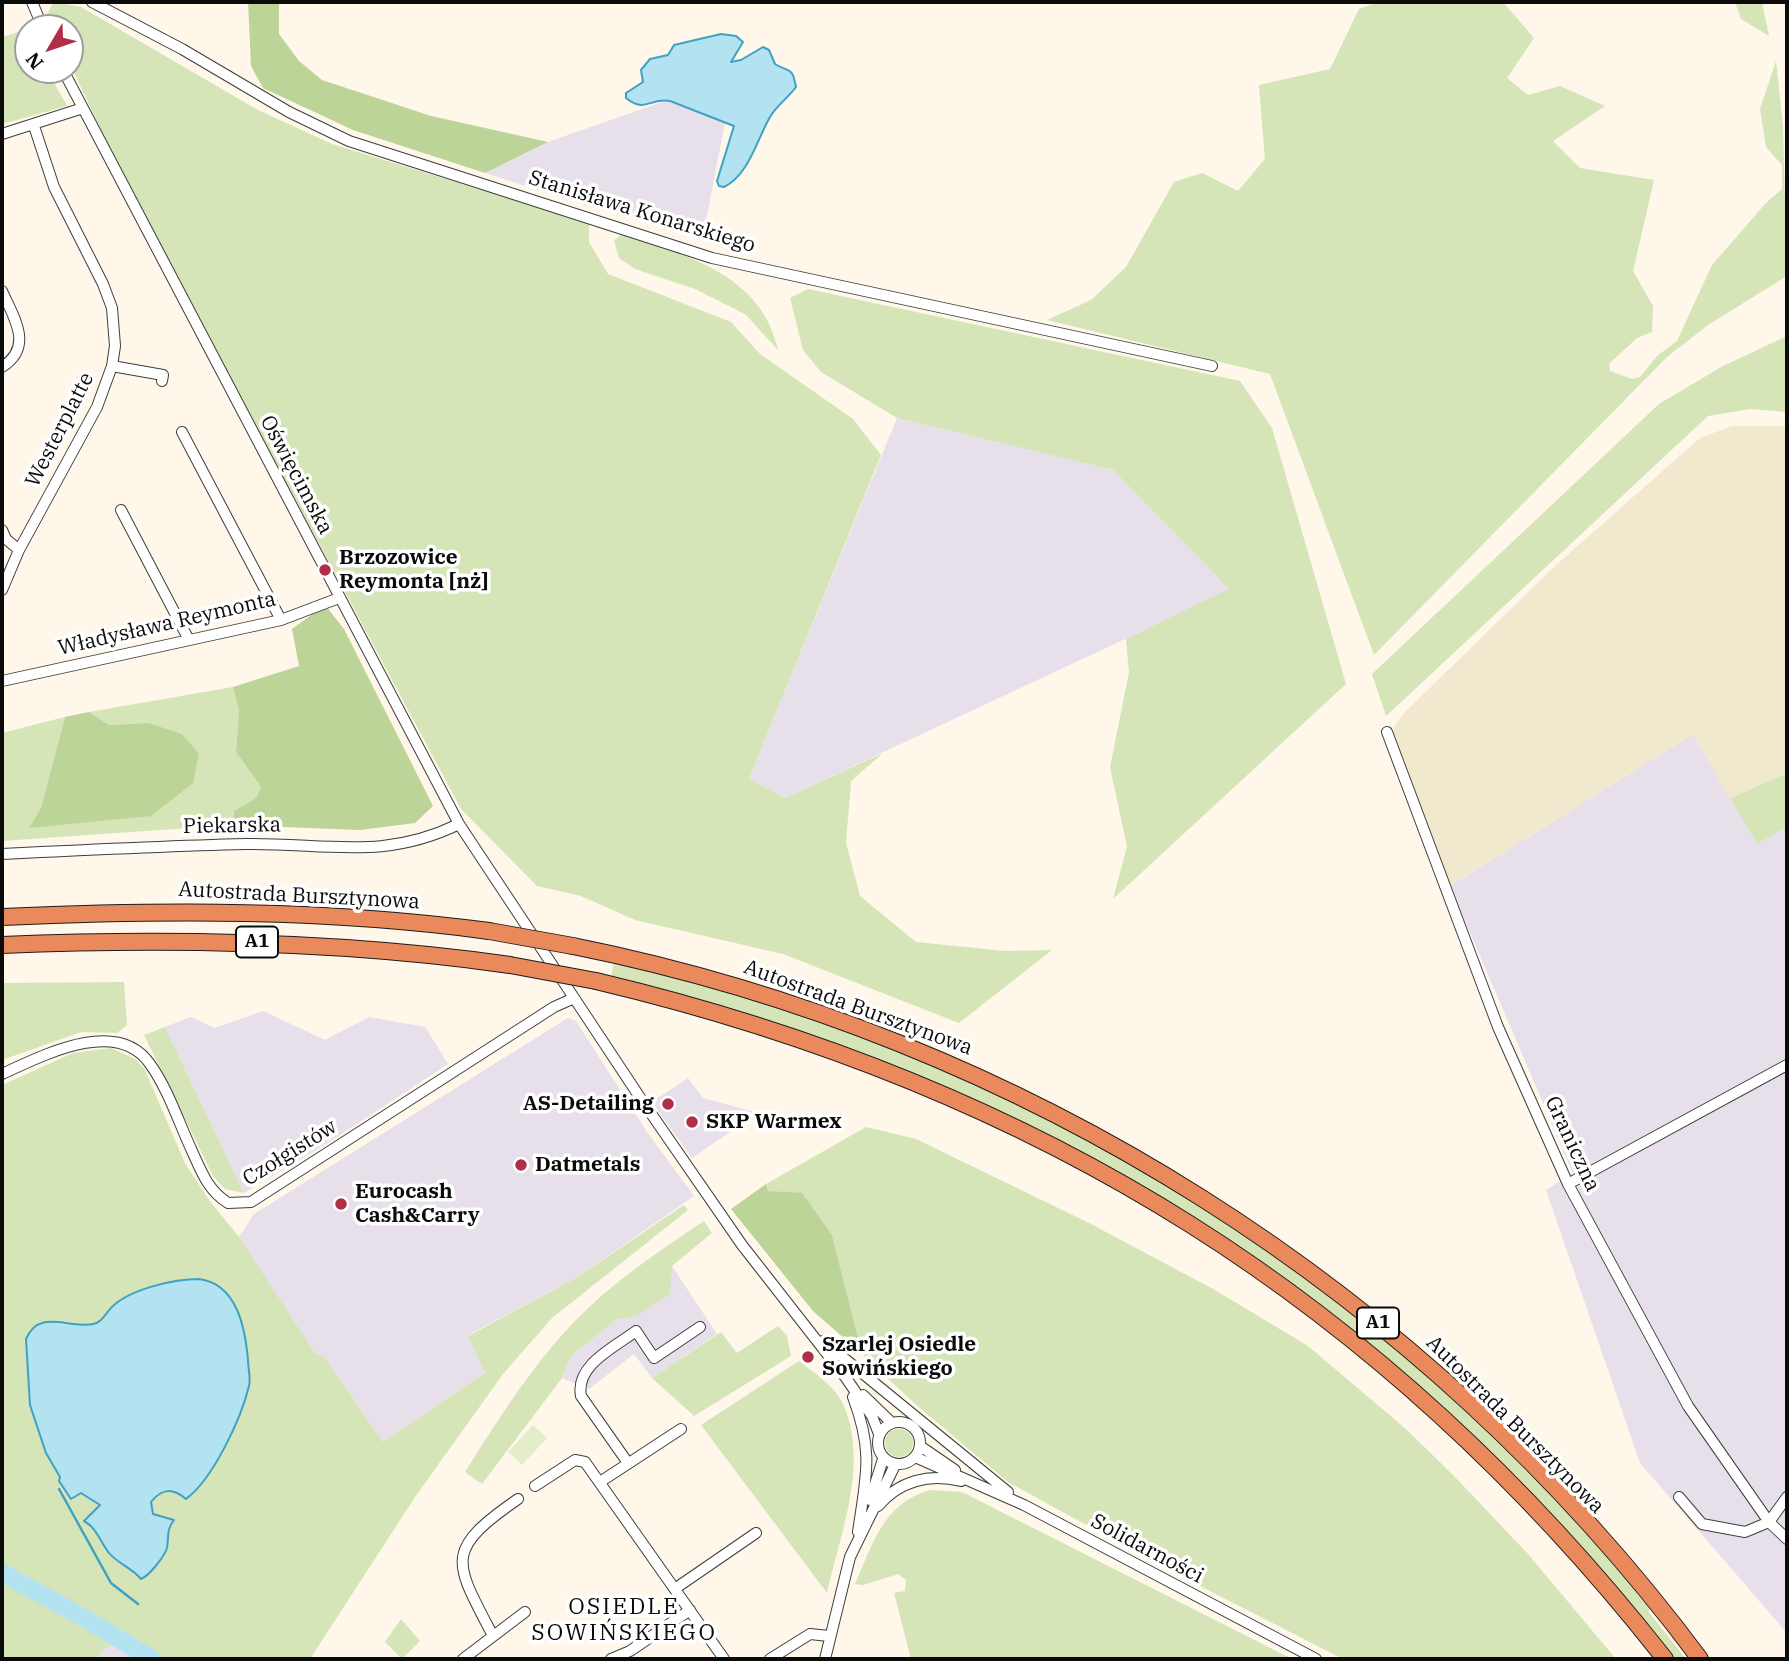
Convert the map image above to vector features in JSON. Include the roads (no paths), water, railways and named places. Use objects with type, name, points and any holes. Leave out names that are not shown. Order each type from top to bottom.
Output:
[{"type":"highway","name":"Autostrada Bursztynowa","points":[[2,917],[135,912],[305,913],[393,919],[489,931],[573,946],[715,979],[809,1008],[910,1046],[989,1080],[1078,1124],[1196,1193],[1279,1248],[1371,1317],[1478,1412],[1555,1489],[1615,1555],[1700,1659]]},
{"type":"highway","name":"Autostrada Bursztynowa","points":[[2,945],[148,941],[299,943],[405,951],[510,965],[596,981],[765,1026],[887,1069],[1056,1147],[1175,1214],[1268,1275],[1349,1336],[1448,1422],[1521,1493],[1665,1659]]},
{"type":"street","name":"Stanisława Konarskiego","points":[[92,2],[182,49],[289,113],[349,141],[712,258],[1212,366]]},
{"type":"street","name":"Oświęcimska","points":[[70,84],[459,824],[572,999],[742,1245],[804,1325]]},
{"type":"street","points":[[2,134],[34,126],[83,108]]},
{"type":"street","name":"Westerplatte","points":[[2,590],[19,550],[97,407],[112,366],[115,346],[112,308],[103,284],[54,187],[34,126]]},
{"type":"street","points":[[2,291],[18,325],[21,343],[16,356],[2,367]]},
{"type":"street","points":[[112,366],[163,375],[162,381]]},
{"type":"street","points":[[182,432],[281,620]]},
{"type":"street","points":[[121,510],[188,640]]},
{"type":"street","points":[[2,530],[6,540],[19,550]]},
{"type":"street","name":"Władysława Reymonta","points":[[2,681],[281,620],[340,598]]},
{"type":"street","name":"Graniczna","points":[[1387,732],[1498,1027],[1568,1184],[1688,1406],[1769,1522],[1787,1539]]},
{"type":"street","name":"Piekarska","points":[[2,854],[248,844],[393,847],[430,839],[459,824]]},
{"type":"street","name":"Czołgistów","points":[[2,1074],[41,1056],[89,1043],[111,1042],[132,1047],[151,1065],[208,1185],[228,1203],[251,1202],[544,1014],[572,999]]},
{"type":"street","points":[[1568,1184],[1787,1065]]},
{"type":"street","points":[[804,1325],[872,1416],[879,1434],[877,1447],[883,1459],[895,1465],[904,1464],[918,1452],[913,1427],[899,1422],[892,1423],[879,1434]]},
{"type":"street","points":[[804,1325],[1024,1505]]},
{"type":"street","points":[[628,1463],[581,1396],[580,1387],[584,1372],[636,1331],[654,1358],[701,1327]]},
{"type":"street","points":[[846,1378],[892,1423]]},
{"type":"street","points":[[846,1378],[862,1420],[869,1472],[856,1541]]},
{"type":"street","points":[[600,1482],[681,1429]]},
{"type":"street","name":"Solidarności","points":[[918,1452],[1316,1659]]},
{"type":"street","points":[[825,1659],[856,1541],[883,1459]]},
{"type":"street","points":[[535,1486],[580,1460],[600,1482],[724,1659]]},
{"type":"street","points":[[856,1541],[895,1465]]},
{"type":"street","points":[[856,1541],[878,1506],[905,1484],[943,1477],[999,1493]]},
{"type":"street","points":[[1679,1497],[1702,1524],[1745,1532],[1769,1522],[1787,1497]]},
{"type":"street","points":[[493,1636],[464,1578],[463,1549],[483,1523],[518,1499]]},
{"type":"street","points":[[676,1588],[756,1532]]},
{"type":"street","points":[[611,1659],[630,1651],[690,1610]]},
{"type":"street","points":[[463,1659],[525,1612]]},
{"type":"street","points":[[770,1659],[810,1634],[829,1636]]},
{"type":"water","points":[[721,34],[736,36],[743,42],[731,62],[741,60],[763,47],[769,50],[775,64],[791,72],[796,87],[770,117],[752,156],[740,174],[724,187],[719,186],[717,181],[734,126],[670,101],[638,105],[626,98],[626,93],[643,82],[641,70],[650,59],[668,55],[674,45]]},
{"type":"water","points":[[199,1279],[222,1289],[237,1309],[247,1347],[249,1386],[240,1415],[225,1447],[196,1490],[186,1499],[172,1491],[163,1492],[151,1502],[153,1514],[174,1520],[169,1530],[167,1548],[160,1561],[141,1579],[112,1557],[95,1531],[84,1521],[100,1505],[81,1493],[71,1499],[59,1481],[60,1477],[46,1453],[30,1405],[26,1339],[39,1324],[93,1324],[121,1300],[142,1290],[166,1283]]},
{"type":"waterway","points":[[59,1489],[111,1583],[138,1604]]},
{"type":"waterway","points":[[2,1573],[152,1659]]},
{"type":"place","name":"Brzozowice Reymonta [nż]","points":[[325,570]]},
{"type":"place","name":"AS-Detailing","points":[[668,1104]]},
{"type":"place","name":"SKP Warmex","points":[[692,1122]]},
{"type":"place","name":"Datmetals","points":[[521,1165]]},
{"type":"place","name":"Eurocash Cash&Carry","points":[[341,1204]]},
{"type":"place","name":"Szarlej Osiedle Sowińskiego","points":[[808,1357]]},
{"type":"district","name":"OSIEDLE SOWIŃSKIEGO","points":[[624,1620]]}]
